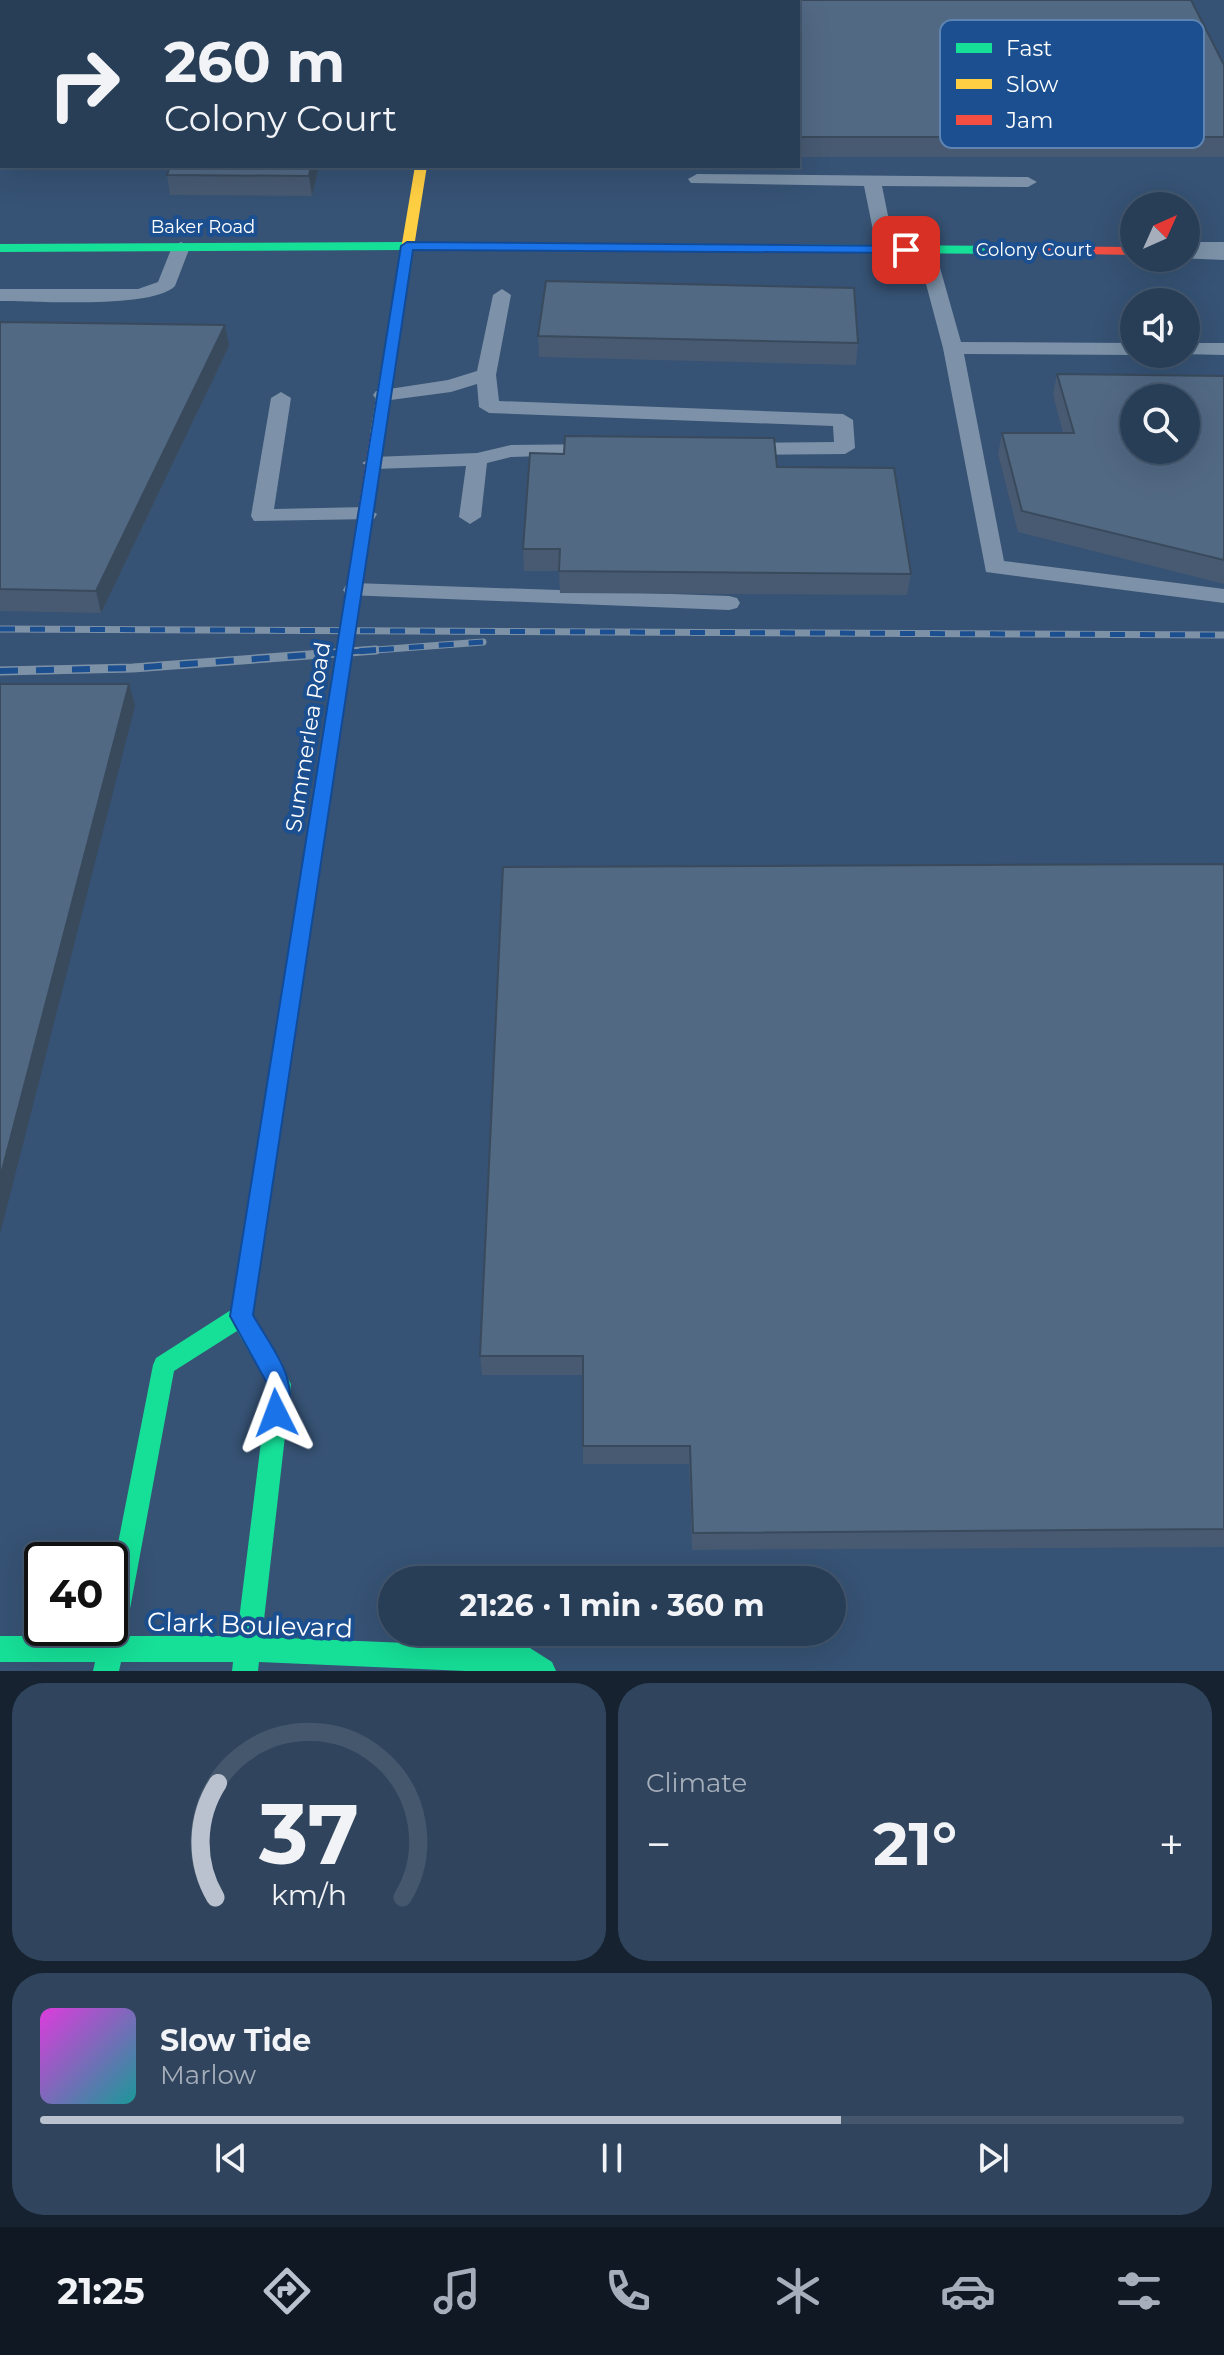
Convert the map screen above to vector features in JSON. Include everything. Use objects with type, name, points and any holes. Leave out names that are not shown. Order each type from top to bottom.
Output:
[{"type":"street","name":"Summerlea Road","points":[[241,1316],[421,168]]},
{"type":"street","name":"Baker Road","points":[[0,248],[407,246]]},
{"type":"street","name":"Colony Court","points":[[407,246],[1120,251]]},
{"type":"street","points":[[1200,251],[1224,251]]},
{"type":"street","points":[[106,1671],[164,1365],[241,1316],[280,1384],[245,1671]]},
{"type":"street","name":"Clark Boulevard","points":[[0,1649],[247,1649],[530,1661],[543,1671]]},
{"type":"lane","points":[[697,179],[1028,182]]},
{"type":"lane","points":[[872,181],[886,250]]},
{"type":"lane","points":[[0,295],[140,295],[166,286],[181,247]]},
{"type":"lane","points":[[926,250],[953,348],[994,567],[1224,596]]},
{"type":"lane","points":[[502,295],[486,375],[489,407],[843,420],[845,448],[718,449]]},
{"type":"lane","points":[[953,348],[1120,349]]},
{"type":"lane","points":[[1200,349],[1224,349]]},
{"type":"lane","points":[[383,395],[451,386],[486,375]]},
{"type":"lane","points":[[281,398],[262,516],[366,514]]},
{"type":"lane","points":[[373,463],[477,459],[511,451],[622,450]]},
{"type":"lane","points":[[470,517],[477,459]]},
{"type":"lane","points":[[354,590],[729,603]]},
{"type":"building","points":[[800,0],[1191,0],[1201,20],[940,20],[940,137],[800,137]]},
{"type":"building","points":[[1204,26],[1224,65],[1224,137],[1204,137]]},
{"type":"building","points":[[169,168],[311,168],[309,176],[167,175]]},
{"type":"building","points":[[546,281],[854,288],[858,343],[538,336]]},
{"type":"building","points":[[0,322],[225,325],[96,591],[0,589]]},
{"type":"building","points":[[1057,374],[1224,376],[1224,560],[1022,511],[1002,433],[1074,433]]},
{"type":"building","points":[[565,436],[774,438],[777,467],[894,468],[911,574],[559,571],[560,549],[523,549],[530,453],[564,454]]},
{"type":"building","points":[[0,684],[129,684],[0,1178]]},
{"type":"building","points":[[1224,864],[1224,1529],[693,1533],[690,1446],[583,1446],[583,1356],[480,1356],[503,867]]},
{"type":"railway","points":[[0,629],[1224,635]]},
{"type":"railway","points":[[349,652],[483,642]]},
{"type":"railway","points":[[349,652],[376,650]]},
{"type":"railway","points":[[0,671],[133,668],[349,652]]},
{"type":"traffic: fast","points":[[0,248],[407,246],[1016,250]]},
{"type":"traffic: fast","points":[[245,1671],[280,1384],[241,1316],[321,804]]},
{"type":"traffic: fast","points":[[106,1671],[164,1365],[241,1316]]},
{"type":"traffic: fast","points":[[0,1649],[247,1649],[530,1661],[543,1671]]},
{"type":"traffic: slow","points":[[377,434],[421,168]]},
{"type":"traffic: jam","points":[[1016,250],[1120,251]]},
{"type":"traffic: jam","points":[[321,804],[377,434]]},
{"type":"route","points":[[276,1413],[280,1384],[241,1316],[407,246],[906,250]]}]
